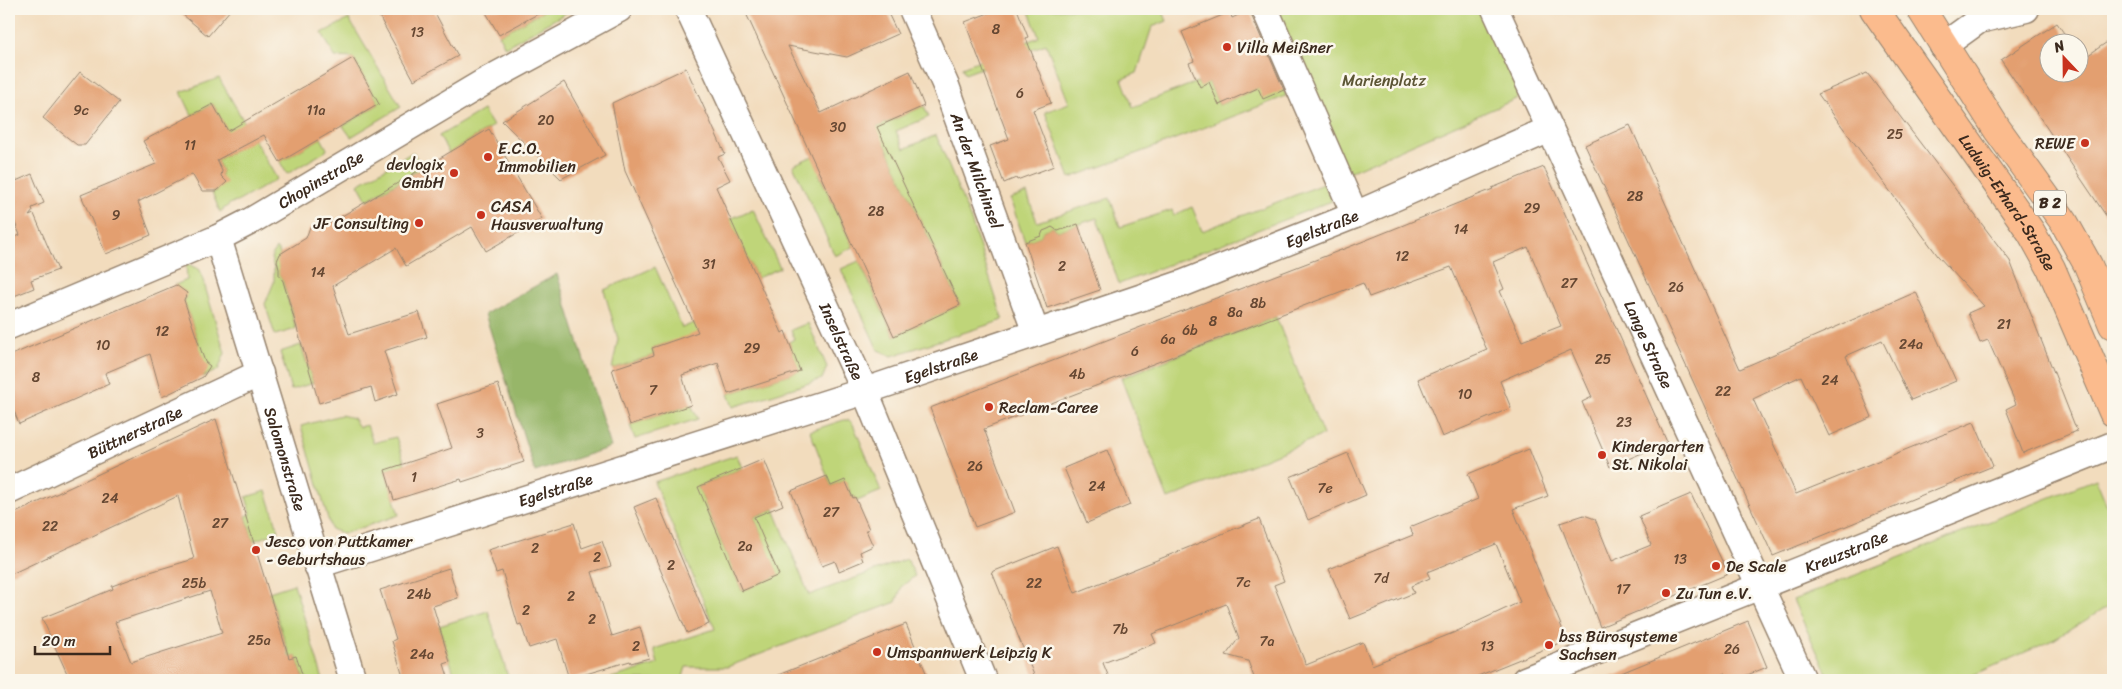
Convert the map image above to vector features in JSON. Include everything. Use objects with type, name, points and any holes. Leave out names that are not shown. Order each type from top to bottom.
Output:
[{"type":"main road","name":"Ludwig-Erhard-Straße","points":[[1874,9],[2031,232],[2052,268],[2113,412]]},
{"type":"main road","name":"Ludwig-Erhard-Straße","points":[[1922,9],[1943,46],[1997,129],[2064,222],[2088,265],[2113,325]]},
{"type":"street","name":"Chopinstraße","points":[[9,326],[218,238],[296,196],[486,81],[619,9]]},
{"type":"street","name":"Inselstraße","points":[[688,9],[865,391],[982,680]]},
{"type":"street","name":"An der Milchinsel","points":[[912,9],[946,86],[1036,333]]},
{"type":"street","points":[[1265,9],[1355,214]]},
{"type":"street","name":"Lange Straße","points":[[1495,9],[1803,680]]},
{"type":"street","points":[[1943,46],[1979,20],[2026,9]]},
{"type":"street","name":"Egelstraße","points":[[317,564],[865,391],[1184,283],[1355,214],[1550,129]]},
{"type":"street","name":"Salomonstraße","points":[[218,238],[353,680]]},
{"type":"street","name":"Büttnerstraße","points":[[9,491],[260,373]]},
{"type":"street","name":"Kreuzstraße","points":[[1525,680],[2113,445]]},
{"type":"green space","points":[[547,9],[573,9],[505,47],[499,35]]},
{"type":"green space","points":[[1028,9],[1162,9],[1167,21],[1152,27],[1137,73],[1122,79],[1133,107],[1197,82],[1200,86],[1209,82],[1219,105],[1258,88],[1284,90],[1286,96],[1070,178],[1045,112],[1069,103],[1046,44],[965,74],[962,67],[1039,37]]},
{"type":"green space","name":"Marienplatz","points":[[1274,9],[1482,9],[1519,91],[1518,98],[1347,173]]},
{"type":"green space","points":[[349,19],[401,107],[351,137],[343,126],[379,104],[353,58],[335,57],[322,33]]},
{"type":"green space","points":[[219,78],[277,179],[237,202],[231,203],[220,212],[212,192],[217,191],[222,171],[217,160],[237,149],[213,104],[192,115],[181,92]]},
{"type":"green space","points":[[924,106],[929,117],[896,131],[904,149],[936,135],[971,220],[1003,320],[892,356],[878,350],[841,269],[859,261],[894,336],[960,305],[885,144],[819,174],[853,247],[835,256],[793,165]]},
{"type":"green space","points":[[483,110],[493,126],[449,153],[439,136]]},
{"type":"green space","points":[[321,138],[327,149],[326,151],[287,174],[280,162]]},
{"type":"green space","points":[[413,152],[422,168],[367,200],[358,184]]},
{"type":"green space","points":[[1324,184],[1332,201],[1119,284],[1097,218],[1058,231],[1053,227],[1043,231],[1041,236],[1025,242],[1010,199],[1027,193],[1037,222],[1110,198],[1120,227],[1172,210],[1174,215],[1192,207],[1202,231]]},
{"type":"green space","points":[[753,209],[780,268],[757,278],[730,219]]},
{"type":"green space","points":[[276,248],[280,254],[279,275],[283,281],[296,329],[275,335],[265,304],[274,282],[274,268],[271,258]]},
{"type":"green space","points":[[186,263],[200,270],[225,353],[218,370],[203,377],[198,341],[184,301],[186,297],[184,291],[176,290],[175,285],[187,280]]},
{"type":"green space","points":[[655,267],[682,328],[703,319],[715,354],[671,342],[652,348],[654,355],[612,369],[618,339],[604,290]]},
{"type":"green space","points":[[557,274],[611,447],[535,472],[485,314]]},
{"type":"green space","points":[[1276,317],[1323,435],[1168,499],[1121,378]]},
{"type":"green space","points":[[808,323],[827,367],[822,379],[733,407],[728,394],[799,371],[789,342],[794,339],[791,330]]},
{"type":"green space","points":[[301,345],[313,383],[291,390],[280,352]]},
{"type":"green space","points":[[691,405],[698,419],[635,439],[630,425]]},
{"type":"green space","points":[[341,415],[353,418],[359,427],[367,425],[373,443],[396,437],[405,464],[385,470],[399,515],[343,534],[331,529],[301,426]]},
{"type":"green space","points":[[849,420],[853,424],[881,491],[857,501],[855,497],[853,498],[845,480],[831,486],[810,431]]},
{"type":"green space","points":[[737,455],[742,468],[698,487],[742,591],[778,575],[754,517],[774,509],[809,595],[907,559],[915,576],[902,586],[896,602],[727,667],[686,667],[682,680],[605,680],[658,664],[654,649],[715,629],[654,482]]},
{"type":"green space","points":[[2096,479],[2113,520],[2113,605],[2055,639],[1962,680],[1830,680],[1793,600]]},
{"type":"green space","points":[[266,491],[279,532],[253,541],[246,516],[251,514],[246,497]]},
{"type":"green space","points":[[294,584],[323,680],[304,680],[296,656],[290,657],[269,592]]},
{"type":"green space","points":[[488,611],[509,680],[456,680],[439,626]]},
{"type":"building","points":[[176,9],[231,9],[208,36]]},
{"type":"building","points":[[375,9],[433,9],[458,56],[414,80]]},
{"type":"building","points":[[484,9],[547,9],[499,35]]},
{"type":"building","points":[[744,9],[886,9],[898,34],[847,57],[788,46],[821,113],[910,71],[924,106],[877,127],[960,305],[894,336]]},
{"type":"building","points":[[999,9],[1017,9],[1028,37],[1026,38],[1051,103],[1033,110],[1054,166],[1004,183],[990,146],[1009,139],[965,22]]},
{"type":"building","name":"Villa Meißner","points":[[1249,10],[1284,90],[1263,99],[1258,88],[1219,105],[1209,82],[1200,87],[1189,63],[1194,61],[1182,32],[1230,12],[1232,18]]},
{"type":"building","name":"REWE","points":[[2057,23],[2063,32],[2043,32]]},
{"type":"building","name":"REWE","points":[[2040,34],[2040,82],[2090,82],[2090,54],[2113,38],[2113,226],[2001,60]]},
{"type":"building","points":[[353,58],[379,104],[280,162],[264,135],[217,160],[222,171],[221,176],[227,182],[217,191],[202,191],[192,174],[138,202],[151,235],[106,254],[81,195],[156,164],[143,141],[213,104],[228,131]]},
{"type":"building","points":[[686,68],[725,154],[718,157],[730,180],[716,187],[782,333],[785,331],[800,371],[728,394],[718,363],[682,375],[691,405],[630,425],[612,369],[654,355],[652,348],[698,332],[625,171],[612,103]]},
{"type":"building","points":[[80,72],[119,102],[85,145],[77,145],[43,118]]},
{"type":"building","points":[[1867,73],[2010,261],[2077,431],[2023,453],[2006,409],[2016,404],[1988,340],[1980,343],[1968,313],[1984,306],[1938,256],[1818,94]]},
{"type":"building","points":[[564,82],[605,155],[561,179],[502,121]]},
{"type":"building","points":[[1630,125],[1740,369],[1916,292],[1956,381],[1911,400],[1882,340],[1846,356],[1872,417],[1829,436],[1801,376],[1753,399],[1796,494],[1974,422],[1993,466],[1773,556],[1585,145]]},
{"type":"building","points":[[489,129],[542,219],[486,251],[472,227],[406,266],[396,248],[333,286],[349,334],[419,312],[427,337],[384,351],[398,394],[375,402],[371,387],[319,403],[283,281],[279,275],[277,261],[280,254],[306,238],[310,227],[320,229]]},
{"type":"building","points":[[1544,167],[1667,442],[1610,467],[1582,402],[1592,397],[1571,350],[1500,381],[1511,408],[1442,437],[1418,379],[1487,350],[1451,267],[1369,297],[1363,283],[984,429],[1015,512],[975,527],[930,408],[1349,247]],"holes":[[[1528,247],[1561,326],[1522,341],[1500,291],[1504,289],[1493,262]]]},
{"type":"building","points":[[32,174],[44,203],[32,208],[33,211],[29,216],[34,214],[58,270],[31,280],[34,288],[9,298],[9,240],[20,235],[9,208],[9,184]]},
{"type":"building","points":[[1078,224],[1100,290],[1047,308],[1025,242],[1041,236],[1043,231],[1052,227],[1058,231]]},
{"type":"building","points":[[176,285],[187,293],[184,300],[205,362],[210,366],[203,377],[162,397],[150,354],[105,373],[109,384],[19,424],[9,398],[9,356]]},
{"type":"building","points":[[498,384],[524,462],[462,482],[461,479],[394,500],[385,470],[452,448],[437,404]]},
{"type":"building","points":[[216,419],[289,658],[296,656],[304,680],[70,680],[42,618],[113,589],[112,586],[194,559],[178,496],[9,575],[9,516]],"holes":[[[210,591],[222,633],[131,662],[115,622]]]},
{"type":"building","points":[[1529,449],[1548,496],[1513,509],[1567,640],[1468,680],[1255,680],[1248,661],[1226,655],[1239,638],[1226,604],[1152,634],[1156,643],[1103,663],[1110,680],[1036,680],[992,572],[1057,546],[1075,593],[1259,519],[1284,581],[1274,585],[1306,665],[1363,642],[1372,665],[1453,633],[1520,602],[1496,544],[1427,572],[1430,578],[1411,586],[1414,593],[1350,619],[1329,569],[1413,535],[1410,527],[1478,499],[1468,474]]},
{"type":"building","points":[[1107,450],[1130,505],[1087,523],[1064,468]]},
{"type":"building","points":[[1348,453],[1366,495],[1308,520],[1290,477]]},
{"type":"building","points":[[764,459],[783,505],[754,517],[779,575],[742,591],[698,487]]},
{"type":"building","points":[[827,476],[831,486],[845,480],[853,498],[855,497],[869,529],[866,530],[873,546],[860,552],[863,561],[839,571],[835,561],[822,566],[791,491]]},
{"type":"building","points":[[1691,494],[1728,574],[1600,627],[1560,523],[1584,515],[1595,519],[1612,561],[1651,545],[1639,516]]},
{"type":"building","points":[[656,498],[709,624],[687,633],[634,507]]},
{"type":"building","points":[[574,523],[582,548],[602,541],[611,566],[592,572],[612,636],[640,627],[649,658],[631,663],[630,661],[569,679],[557,639],[529,648],[521,624],[518,625],[502,571],[496,573],[488,550]]},
{"type":"building","points":[[449,568],[458,598],[433,606],[450,662],[444,664],[449,680],[404,680],[392,641],[396,639],[380,590]]},
{"type":"building","points":[[1748,621],[1767,667],[1735,680],[1728,680],[1725,673],[1707,680],[1604,680]]},
{"type":"building","name":"Umspannwerk Leipzig K","points":[[906,624],[929,680],[768,680],[768,679]]},
{"type":"place","name":"Villa Meißner","points":[[1227,47]]},
{"type":"place","name":"REWE","points":[[2085,143]]},
{"type":"place","name":"E.C.O. Immobilien","points":[[488,157]]},
{"type":"place","name":"devlogix GmbH","points":[[454,173]]},
{"type":"place","name":"CASA Hausverwaltung","points":[[481,215]]},
{"type":"place","name":"JF Consulting","points":[[419,223]]},
{"type":"place","name":"Reclam-Caree","points":[[989,407]]},
{"type":"place","name":"Kindergarten St. Nikolai","points":[[1602,455]]},
{"type":"place","name":"Jesco von Puttkamer - Geburtshaus","points":[[256,550]]},
{"type":"place","name":"De Scale","points":[[1716,566]]},
{"type":"place","name":"Zu Tun e.V.","points":[[1666,593]]},
{"type":"place","name":"bss Bürosysteme Sachsen","points":[[1549,645]]},
{"type":"place","name":"Umspannwerk Leipzig K","points":[[877,652]]}]
